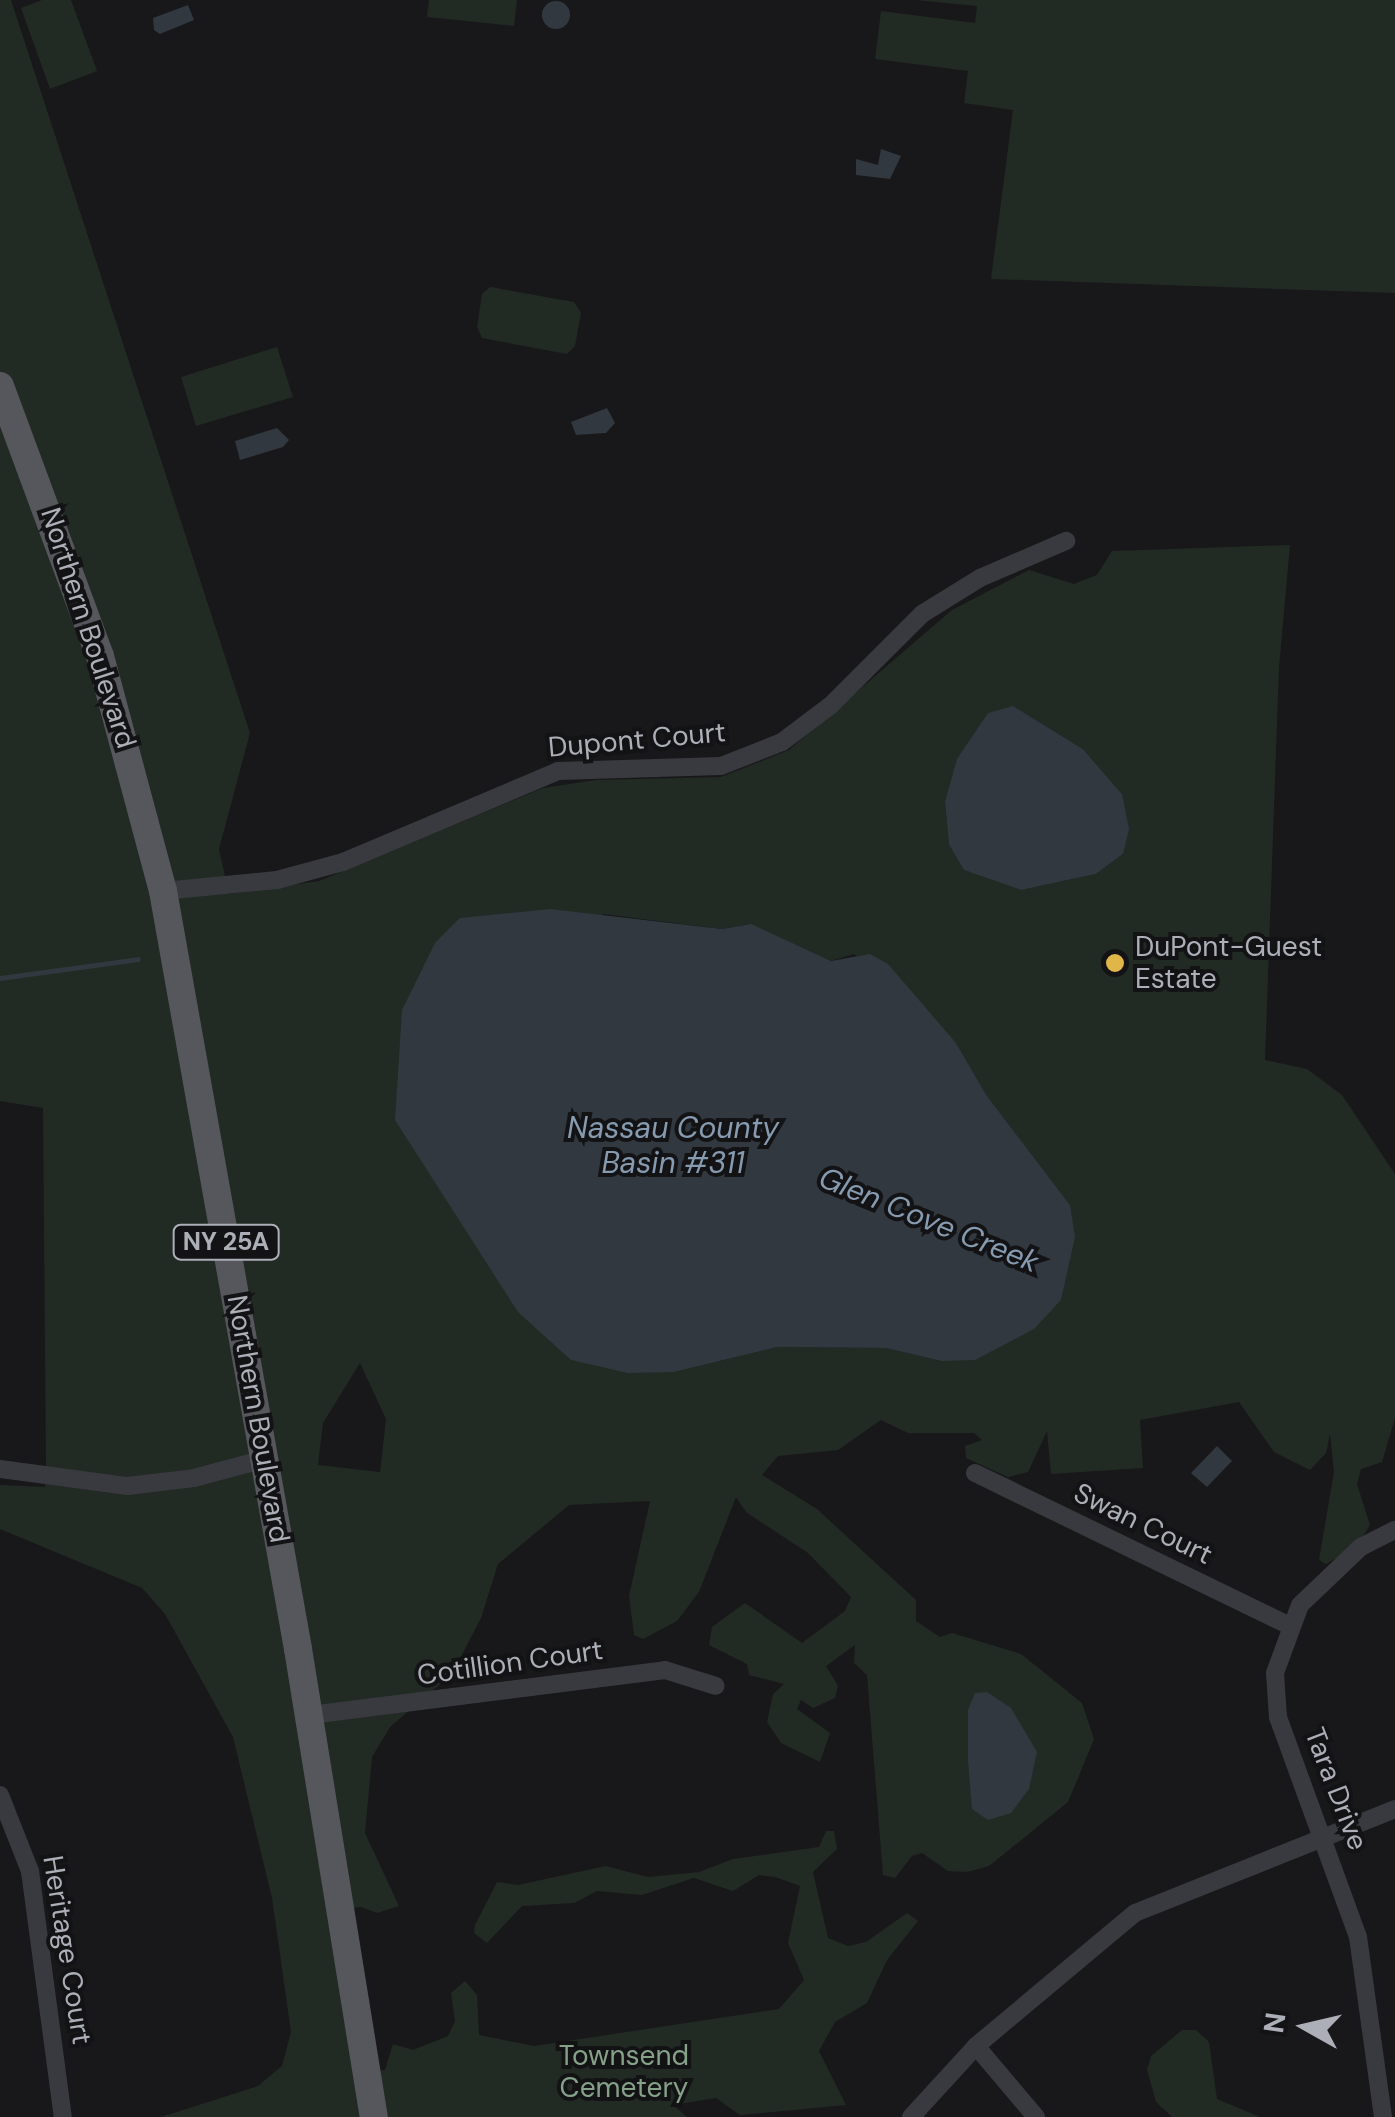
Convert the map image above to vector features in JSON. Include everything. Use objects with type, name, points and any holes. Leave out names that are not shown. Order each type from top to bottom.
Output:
[{"type":"main road","name":"Northern Boulevard","points":[[0,386],[100,656],[163,891],[310,1715],[374,2117]]},
{"type":"street","name":"Dupont Court","points":[[163,891],[277,880],[343,862],[558,771],[721,766],[782,742],[823,711],[922,614],[980,578],[1066,541]]},
{"type":"street","points":[[0,1469],[128,1486],[194,1478],[265,1459]]},
{"type":"street","name":"Swan Court","points":[[975,1473],[1288,1624]]},
{"type":"street","name":"Tara Drive","points":[[1383,2117],[1358,1937],[1325,1834],[1278,1717],[1275,1673],[1288,1624],[1332,1570],[1395,1530]]},
{"type":"street","name":"Cotillion Court","points":[[310,1715],[666,1670],[716,1686]]},
{"type":"street","name":"Heritage Court","points":[[0,1795],[32,1882],[62,2117]]},
{"type":"street","points":[[911,2117],[976,2046],[1135,1913],[1395,1809]]},
{"type":"street","points":[[976,2046],[1036,2117]]},
{"type":"green space","name":"Townsend Cemetery","points":[[0,0],[11,0],[250,733],[219,849],[229,894],[319,881],[543,788],[596,780],[721,777],[789,750],[952,610],[1029,570],[1074,584],[1097,575],[1112,551],[1290,545],[1279,667],[1265,1060],[1307,1069],[1342,1095],[1395,1174],[1395,1418],[1382,1462],[1361,1469],[1357,1484],[1370,1525],[1356,1547],[1326,1564],[1319,1560],[1334,1472],[1330,1434],[1326,1453],[1310,1470],[1274,1452],[1239,1402],[1140,1420],[1143,1468],[1051,1474],[1047,1431],[1028,1472],[1008,1477],[966,1458],[965,1446],[982,1440],[974,1433],[908,1433],[881,1420],[838,1450],[778,1456],[762,1475],[817,1509],[916,1600],[916,1621],[940,1637],[952,1633],[1021,1654],[1082,1703],[1094,1739],[1068,1802],[989,1866],[967,1872],[948,1871],[922,1853],[912,1856],[895,1878],[883,1875],[867,1675],[854,1663],[855,1645],[826,1666],[838,1686],[835,1698],[813,1708],[801,1700],[797,1709],[830,1733],[820,1762],[781,1743],[767,1722],[773,1694],[784,1684],[749,1675],[747,1664],[709,1645],[712,1627],[745,1603],[802,1643],[845,1611],[851,1597],[808,1553],[746,1512],[736,1497],[699,1592],[677,1621],[643,1639],[634,1635],[629,1596],[650,1501],[569,1505],[498,1564],[481,1618],[452,1674],[390,1727],[372,1757],[365,1833],[399,1906],[377,1913],[361,1907],[341,1910],[367,2072],[385,2070],[393,2044],[413,2050],[448,2036],[455,2021],[451,1993],[465,1981],[477,1995],[479,2035],[534,2046],[779,2009],[804,1980],[788,1943],[800,1886],[775,1877],[759,1875],[733,1891],[694,1878],[642,1895],[597,1891],[574,1903],[522,1906],[487,1943],[474,1933],[475,1925],[497,1882],[518,1885],[606,1866],[648,1877],[699,1872],[733,1859],[819,1847],[826,1831],[834,1831],[837,1849],[813,1872],[828,1938],[848,1946],[866,1942],[907,1913],[918,1921],[887,1960],[867,2003],[835,2022],[819,2051],[846,2105],[740,2115],[716,2098],[673,2105],[687,2117],[161,2117],[258,2086],[282,2066],[291,2032],[272,1898],[233,1737],[165,1614],[142,1588],[0,1529],[0,1485],[45,1487],[46,1471],[43,1108],[0,1101]],"holes":[[[1013,706],[1083,749],[1122,794],[1123,854],[1096,874],[1021,890],[964,870],[949,845],[945,802]],[[603,914],[722,929],[750,924],[831,961],[854,954],[956,1043],[987,1096],[1070,1205],[1061,1300],[940,1361],[886,1348],[777,1347],[674,1372]],[[360,1363],[386,1419],[380,1472],[318,1465],[323,1423]]]},
{"type":"green space","points":[[42,0],[71,0],[97,71],[50,89],[21,8]]},
{"type":"green space","points":[[429,0],[517,0],[514,26],[427,17]]},
{"type":"green space","points":[[916,0],[1395,0],[1395,293],[991,279],[1013,110],[964,103],[968,71],[875,59],[881,11],[975,23],[977,6]]},
{"type":"green space","points":[[490,287],[574,302],[581,313],[575,346],[567,354],[482,338],[477,327],[482,294]]},
{"type":"green space","points":[[277,347],[293,397],[196,426],[181,377]]},
{"type":"green space","points":[[1182,2030],[1196,2030],[1209,2042],[1217,2099],[1260,2117],[1172,2117],[1156,2102],[1147,2070],[1151,2056]]},
{"type":"water","points":[[556,1],[566,5],[570,15],[566,25],[556,29],[546,25],[542,15],[546,5]]},
{"type":"water","points":[[188,5],[194,20],[160,34],[154,30],[153,18]]},
{"type":"water","points":[[881,149],[901,156],[890,179],[856,175],[856,159],[878,165]]},
{"type":"water","points":[[607,408],[615,423],[606,433],[576,435],[571,422]]},
{"type":"water","points":[[277,428],[289,440],[283,447],[240,460],[235,441]]},
{"type":"water","points":[[1013,706],[1083,749],[1122,794],[1129,829],[1123,854],[1096,874],[1021,890],[964,870],[949,845],[945,802],[957,759],[988,713]]},
{"type":"water","name":"Nassau County Basin #311","points":[[550,909],[722,929],[751,924],[831,961],[870,954],[888,964],[956,1043],[987,1096],[1070,1205],[1075,1237],[1061,1300],[1034,1329],[975,1360],[941,1361],[886,1348],[777,1347],[674,1372],[628,1373],[571,1360],[518,1312],[395,1120],[402,1010],[435,943],[460,918]]},
{"type":"water","points":[[1217,1446],[1232,1461],[1207,1487],[1191,1473]]},
{"type":"water","points":[[987,1692],[1011,1708],[1037,1752],[1029,1789],[1011,1813],[988,1820],[972,1809],[968,1760],[968,1710],[975,1693]]},
{"type":"waterway","name":"Glen Cove Creek","points":[[0,978],[138,959]]},
{"type":"place","name":"DuPont-Guest Estate","points":[[1115,963]]}]
